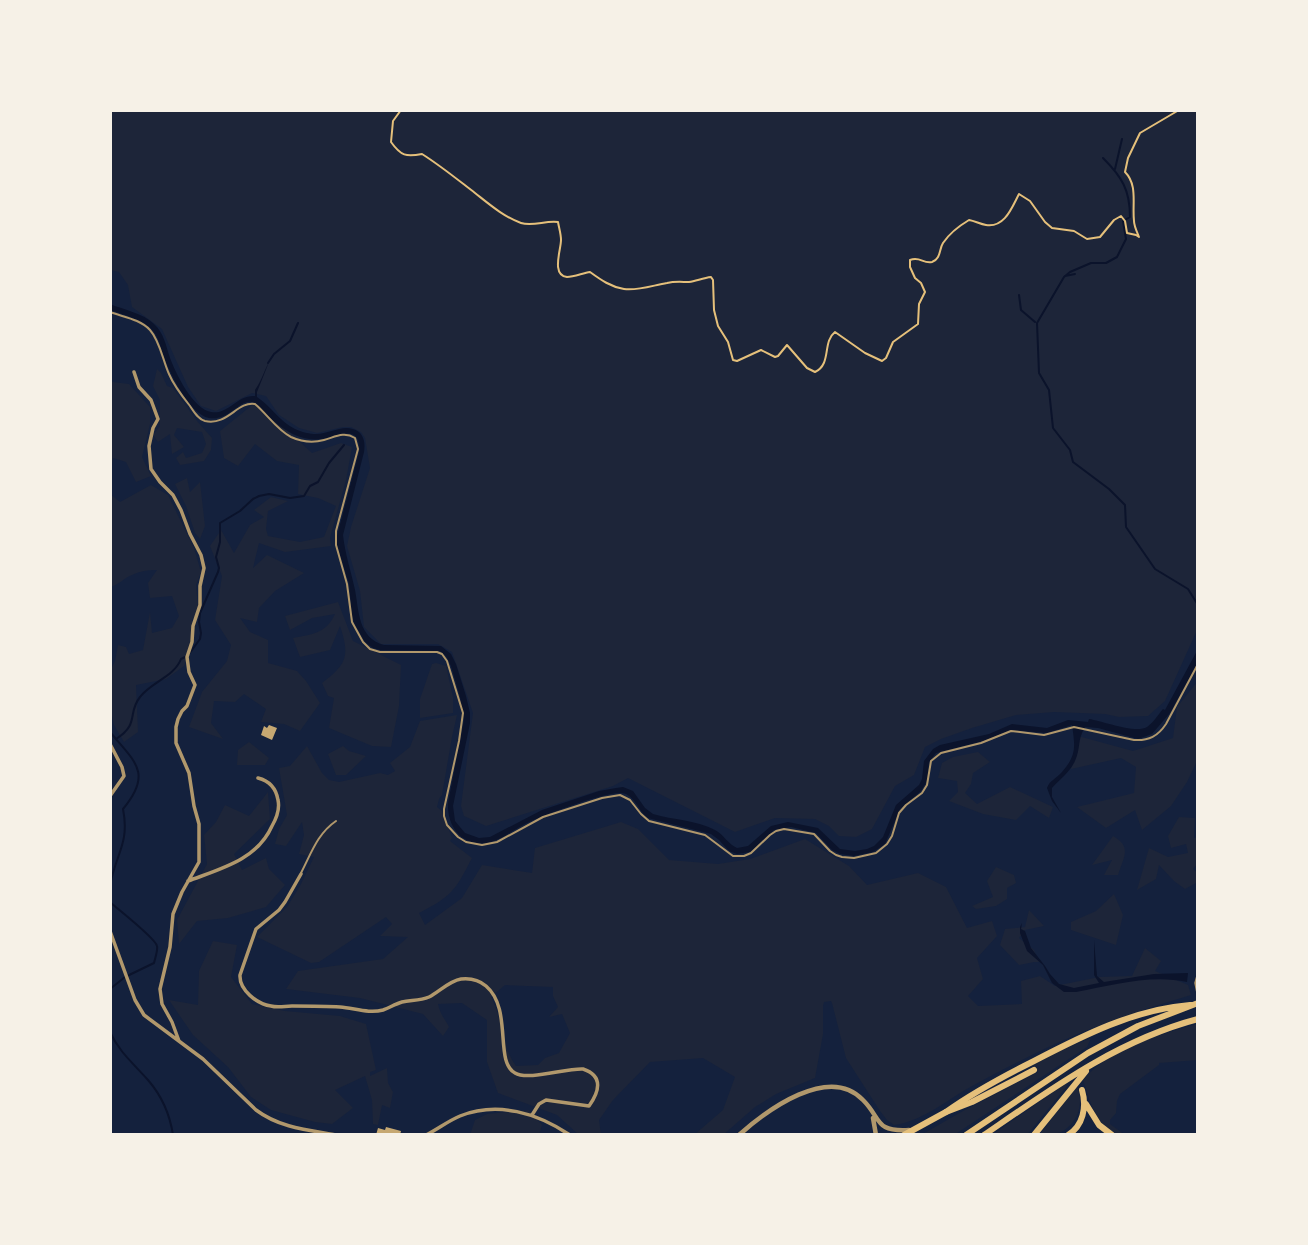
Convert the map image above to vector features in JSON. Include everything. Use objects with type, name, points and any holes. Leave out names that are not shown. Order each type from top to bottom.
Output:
[{"type":"main road","points":[[904,1135],[969,1096],[1066,1044],[1135,1017],[1165,1008],[1198,1003]]},
{"type":"main road","points":[[966,1135],[1088,1053],[1129,1031],[1190,1005]]},
{"type":"main road","points":[[984,1135],[1097,1061],[1145,1037],[1198,1019]]},
{"type":"main road","points":[[1034,1135],[1097,1061]]},
{"type":"main road","points":[[946,1112],[972,1102],[1034,1070]]},
{"type":"main road","points":[[1082,1090],[1095,1120],[1112,1135]]},
{"type":"main road","points":[[1068,1135],[1079,1125],[1085,1098]]},
{"type":"street","points":[[134,372],[139,387],[151,400],[158,419],[149,446],[151,469],[173,495],[201,555],[204,568],[200,605],[187,657],[189,672],[195,685],[176,727],[176,743],[189,773],[199,824],[199,862],[173,914],[170,947],[160,989],[165,1011],[179,1041]]},
{"type":"street","points":[[110,744],[124,776],[110,796]]},
{"type":"street","points":[[188,881],[226,868],[262,844],[279,806],[271,784],[258,778]]},
{"type":"street","points":[[300,874],[279,910],[256,929],[242,968],[240,980],[245,990],[258,1001],[274,1007],[344,1007],[372,1012],[422,999],[459,979],[476,980],[489,989],[497,1000],[501,1012],[506,1063],[512,1071],[530,1075],[583,1069],[589,1070],[597,1082],[598,1092],[589,1106],[546,1100],[539,1104],[532,1115]]},
{"type":"street","points":[[110,931],[131,991],[144,1015],[203,1059],[266,1117],[288,1126],[337,1135]]},
{"type":"street","points":[[1198,976],[1198,993]]},
{"type":"street","points":[[739,1135],[768,1113],[799,1096],[831,1086],[849,1090],[863,1099],[876,1119],[889,1130],[913,1130]]},
{"type":"street","points":[[426,1135],[458,1117],[500,1109],[532,1115],[570,1135]]},
{"type":"street","points":[[871,1110],[876,1135]]},
{"type":"lane","points":[[110,312],[142,324],[153,333],[170,376],[201,419],[209,421],[226,418],[243,405],[251,403],[293,438],[316,442],[346,434],[355,438],[358,449],[335,535],[347,584],[352,622],[370,649],[380,652],[436,652],[442,654],[447,661],[463,716],[444,816],[447,825],[466,842],[482,845],[497,842],[543,817],[616,795],[626,797],[649,821],[705,835],[733,856],[751,853],[770,835],[784,829],[814,834],[830,851],[842,857],[865,856],[880,851],[887,844],[899,813],[922,793],[927,785],[929,766],[941,753],[980,744],[1012,731],[1044,735],[1072,727],[1134,740],[1156,736],[1166,724],[1198,664]]},
{"type":"lane","points":[[300,874],[323,831],[335,821]]},
{"type":"path","points":[[401,110],[393,121],[391,142],[397,151],[408,156],[422,154],[488,204],[522,224],[558,222],[562,236],[558,265],[561,274],[567,277],[590,272],[615,287],[627,290],[710,277],[713,280],[714,310],[718,326],[728,342],[733,360],[737,361],[761,350],[775,357],[787,345],[807,368],[815,372],[821,369],[825,362],[829,339],[835,332],[865,353],[882,361],[886,358],[893,342],[918,325],[919,306],[925,291],[915,279],[910,267],[911,260],[936,260],[943,243],[969,220],[987,225],[1001,223],[1018,194],[1030,201],[1052,228],[1074,231],[1087,239],[1100,237],[1114,220],[1121,216],[1125,221],[1127,233],[1139,237],[1134,220],[1133,181],[1125,172],[1128,158],[1140,133],[1179,110]]},
{"type":"shaded area","points":[[110,110],[1198,110],[1198,628],[1165,701],[1148,716],[1119,717],[1054,712],[1016,715],[941,739],[925,747],[914,775],[895,786],[872,829],[856,837],[839,836],[829,826],[815,819],[775,818],[735,832],[628,778],[613,786],[486,826],[464,816],[461,806],[473,713],[452,652],[438,644],[381,644],[364,627],[360,591],[347,546],[370,468],[365,438],[361,432],[351,427],[317,433],[299,428],[279,415],[266,396],[252,393],[216,411],[201,406],[188,387],[162,329],[132,307],[128,285],[119,272],[110,270]]},
{"type":"shaded area","points":[[110,304],[150,320],[162,336],[181,381],[192,398],[204,409],[211,412],[223,411],[243,398],[255,396],[255,390],[269,362],[257,397],[284,422],[308,433],[322,434],[348,428],[361,434],[364,452],[343,535],[361,623],[369,636],[384,645],[441,646],[451,654],[470,713],[453,806],[455,821],[465,833],[479,838],[490,837],[542,810],[599,791],[623,787],[633,791],[653,814],[708,827],[737,848],[748,846],[771,826],[788,822],[818,828],[840,849],[867,849],[883,837],[896,805],[919,785],[924,761],[933,749],[940,745],[989,734],[1012,724],[1047,728],[1068,720],[1088,722],[1089,719],[1142,729],[1165,710],[1198,649],[1198,662],[1170,713],[1152,734],[1138,739],[1085,727],[1073,765],[1052,788],[1052,797],[1061,813],[1052,801],[1047,788],[1073,755],[1072,725],[1047,733],[1010,730],[987,740],[936,753],[929,762],[927,781],[921,791],[900,809],[885,844],[873,852],[854,856],[832,850],[816,833],[791,827],[774,830],[750,852],[737,854],[729,851],[711,834],[648,818],[630,797],[622,793],[602,796],[558,810],[491,842],[469,841],[457,833],[448,811],[464,720],[460,697],[446,656],[440,651],[373,648],[365,642],[352,616],[349,584],[337,545],[337,536],[359,452],[356,437],[346,434],[318,439],[299,437],[280,426],[252,402],[216,418],[202,415],[195,410],[177,385],[153,331],[139,320],[110,310]]},
{"type":"shaded area","points":[[157,369],[167,386],[173,388],[212,438],[211,450],[204,461],[180,465],[176,458],[183,452],[186,458],[202,453],[206,444],[202,432],[177,428],[174,435],[184,447],[172,454],[170,434],[158,442],[153,435],[160,426],[160,400],[153,386]]},
{"type":"shaded area","points":[[110,379],[113,382],[129,384],[150,407],[150,424],[142,457],[151,476],[136,482],[126,462],[113,458],[110,479]]},
{"type":"shaded area","points":[[256,402],[312,453],[341,443],[352,447],[330,538],[331,546],[285,552],[259,543],[253,568],[267,555],[304,573],[275,591],[259,608],[257,622],[240,618],[250,632],[268,640],[268,663],[297,671],[320,703],[300,731],[284,724],[261,722],[266,709],[244,694],[235,702],[214,701],[211,723],[223,739],[189,727],[202,692],[227,661],[231,645],[215,620],[222,576],[210,546],[221,530],[234,553],[250,525],[264,517],[254,510],[271,497],[288,501],[268,511],[268,536],[300,542],[324,537],[336,506],[318,498],[298,494],[299,465],[277,461],[255,444],[238,466],[224,458],[220,431]]},
{"type":"shaded area","points":[[187,478],[190,492],[200,482],[205,526],[200,539],[175,484]]},
{"type":"shaded area","points":[[151,485],[168,495],[194,548],[201,572],[196,585],[199,616],[192,619],[194,642],[184,666],[166,679],[136,685],[138,732],[124,742],[114,725],[110,708],[110,671],[118,645],[126,647],[129,654],[143,650],[150,612],[152,633],[172,628],[179,616],[172,596],[150,598],[148,583],[157,570],[129,576],[110,587],[110,494],[120,502]]},
{"type":"shaded area","points":[[338,602],[353,641],[401,665],[399,706],[391,747],[372,746],[329,728],[334,698],[328,696],[322,683],[337,670],[344,659],[345,645],[340,626],[330,650],[300,657],[293,638],[323,629],[335,614],[312,618],[290,630],[285,616]]},
{"type":"shaded area","points":[[432,664],[446,666],[453,697],[453,713],[420,718],[420,699]]},
{"type":"shaded area","points":[[1198,681],[1198,759],[1171,806],[1142,830],[1135,810],[1106,828],[1077,807],[1134,793],[1136,767],[1121,758],[1071,769],[1078,736],[1133,751],[1173,738],[1177,707]]},
{"type":"shaded area","points":[[457,715],[442,795],[437,807],[442,811],[452,838],[450,841],[472,858],[452,892],[419,913],[425,925],[462,898],[482,865],[532,873],[535,848],[621,822],[638,829],[669,860],[718,864],[750,859],[805,839],[849,866],[867,885],[918,873],[946,887],[967,928],[992,921],[997,936],[977,958],[983,979],[968,996],[978,1006],[1022,1004],[1021,981],[1040,976],[1055,986],[1099,977],[1132,976],[1145,948],[1161,961],[1155,971],[1188,985],[1191,995],[1074,1036],[991,1076],[922,1116],[894,1125],[880,1111],[846,1058],[832,1003],[824,1002],[823,1034],[815,1078],[776,1094],[755,1107],[723,1135],[694,1135],[723,1110],[735,1077],[703,1058],[650,1062],[613,1100],[599,1120],[601,1135],[579,1135],[557,1115],[498,1093],[487,1062],[487,1020],[462,1003],[438,1004],[449,1027],[443,1036],[423,1014],[360,998],[286,989],[298,971],[383,959],[408,937],[380,936],[392,924],[386,917],[319,962],[311,963],[257,937],[287,907],[314,857],[299,854],[304,835],[302,822],[286,846],[275,844],[287,815],[279,768],[290,766],[307,746],[329,780],[339,782],[380,773],[388,775],[395,771],[390,763],[410,747],[420,721]],"holes":[[[505,985],[553,987],[553,996],[558,1007],[549,1017],[562,1014],[570,1033],[559,1053],[545,1058],[538,1065],[516,1066],[507,1050],[491,997]]]},
{"type":"shaded area","points":[[249,742],[269,758],[265,765],[237,765],[238,750]]},
{"type":"shaded area","points":[[343,746],[349,751],[366,756],[346,775],[336,775],[328,754]]},
{"type":"shaded area","points":[[978,752],[990,762],[973,773],[971,784],[965,793],[977,804],[1010,787],[1053,807],[1049,818],[1030,806],[1016,820],[983,814],[949,801],[958,792],[957,781],[938,778],[942,763],[953,757]]},
{"type":"shaded area","points":[[268,792],[270,819],[234,854],[242,870],[266,858],[269,869],[285,885],[266,907],[228,918],[197,921],[179,944],[177,920],[207,864],[204,835],[216,822],[225,805],[249,816]]},
{"type":"shaded area","points":[[1179,817],[1195,818],[1194,838],[1198,837],[1198,863],[1193,869],[1198,873],[1198,882],[1185,889],[1159,865],[1156,879],[1137,890],[1149,848],[1168,857],[1188,853],[1186,844],[1171,848],[1168,836]]},
{"type":"shaded area","points":[[1113,836],[1123,844],[1124,857],[1118,875],[1104,875],[1112,860],[1092,865]]},
{"type":"shaded area","points":[[996,867],[1014,875],[1016,883],[1007,888],[1007,899],[996,906],[976,909],[972,906],[993,897],[987,881]]},
{"type":"shaded area","points":[[1114,894],[1123,915],[1116,945],[1071,930],[1071,922],[1096,911]]},
{"type":"shaded area","points":[[1029,910],[1044,926],[1025,930],[1019,938],[1034,950],[1039,962],[1019,965],[1000,945],[1005,929],[1025,927]]},
{"type":"shaded area","points":[[1022,923],[1021,929],[1025,931],[1031,948],[1059,984],[1074,988],[1099,983],[1094,975],[1094,940],[1097,976],[1104,982],[1154,974],[1188,973],[1187,982],[1146,980],[1064,992],[1052,983],[1043,965],[1027,951],[1020,933]]},
{"type":"shaded area","points":[[213,941],[237,945],[231,977],[252,1004],[285,1011],[340,1016],[366,1024],[376,1070],[370,1072],[370,1076],[387,1068],[388,1083],[393,1092],[390,1108],[382,1105],[378,1125],[373,1124],[372,1100],[365,1076],[335,1090],[353,1108],[332,1124],[315,1122],[271,1110],[251,1097],[228,1067],[193,1035],[169,1000],[198,1005],[199,971]]},
{"type":"shaded area","points":[[1198,1024],[1198,1060],[1159,1063],[1120,1094],[1116,1113],[1110,1124],[1125,1135],[1115,1133],[1101,1123],[1083,1080],[1106,1060],[1136,1044]]},
{"type":"shaded area","points":[[1091,1038],[1087,1047],[954,1135],[921,1135],[1038,1072],[1034,1065]]},
{"type":"shaded area","points":[[1065,1084],[1067,1086],[1027,1135],[992,1135]]},
{"type":"shaded area","points":[[1077,1087],[1080,1101],[1074,1121],[1056,1134],[1039,1135]]},
{"type":"shaded area","points":[[529,1110],[542,1125],[539,1135],[470,1135],[475,1120],[487,1114]]},
{"type":"building","points":[[269,725],[277,728],[272,740],[261,735],[264,726],[267,728]]},
{"type":"building","points":[[386,1127],[401,1131],[400,1135],[376,1135],[378,1128],[385,1130]]},
{"type":"waterway","points":[[1115,169],[1122,139]]},
{"type":"waterway","points":[[1103,158],[1120,178],[1126,191],[1130,217],[1123,221],[1126,239],[1117,257],[1106,263],[1091,263],[1064,277],[1037,323],[1039,373],[1049,390],[1053,428],[1070,450],[1073,462],[1109,489],[1125,505],[1126,527],[1155,569],[1188,589],[1198,605]]},
{"type":"waterway","points":[[1065,276],[1075,274]]},
{"type":"waterway","points":[[1019,295],[1021,310],[1035,322]]},
{"type":"waterway","points":[[268,363],[274,354],[290,341],[298,323]]},
{"type":"waterway","points":[[189,654],[200,639],[200,613],[219,568],[216,557],[220,542],[220,523],[259,496],[304,496],[310,486],[318,482],[344,445]]},
{"type":"waterway","points":[[116,739],[131,723],[140,697],[168,675],[185,657]]},
{"type":"waterway","points":[[110,732],[133,760],[139,777],[132,797],[123,809],[125,831],[110,886]]},
{"type":"waterway","points":[[110,893],[111,903],[151,937],[157,948],[154,963],[125,977],[110,989]]},
{"type":"waterway","points":[[110,1032],[122,1052],[157,1092],[173,1135]]}]
